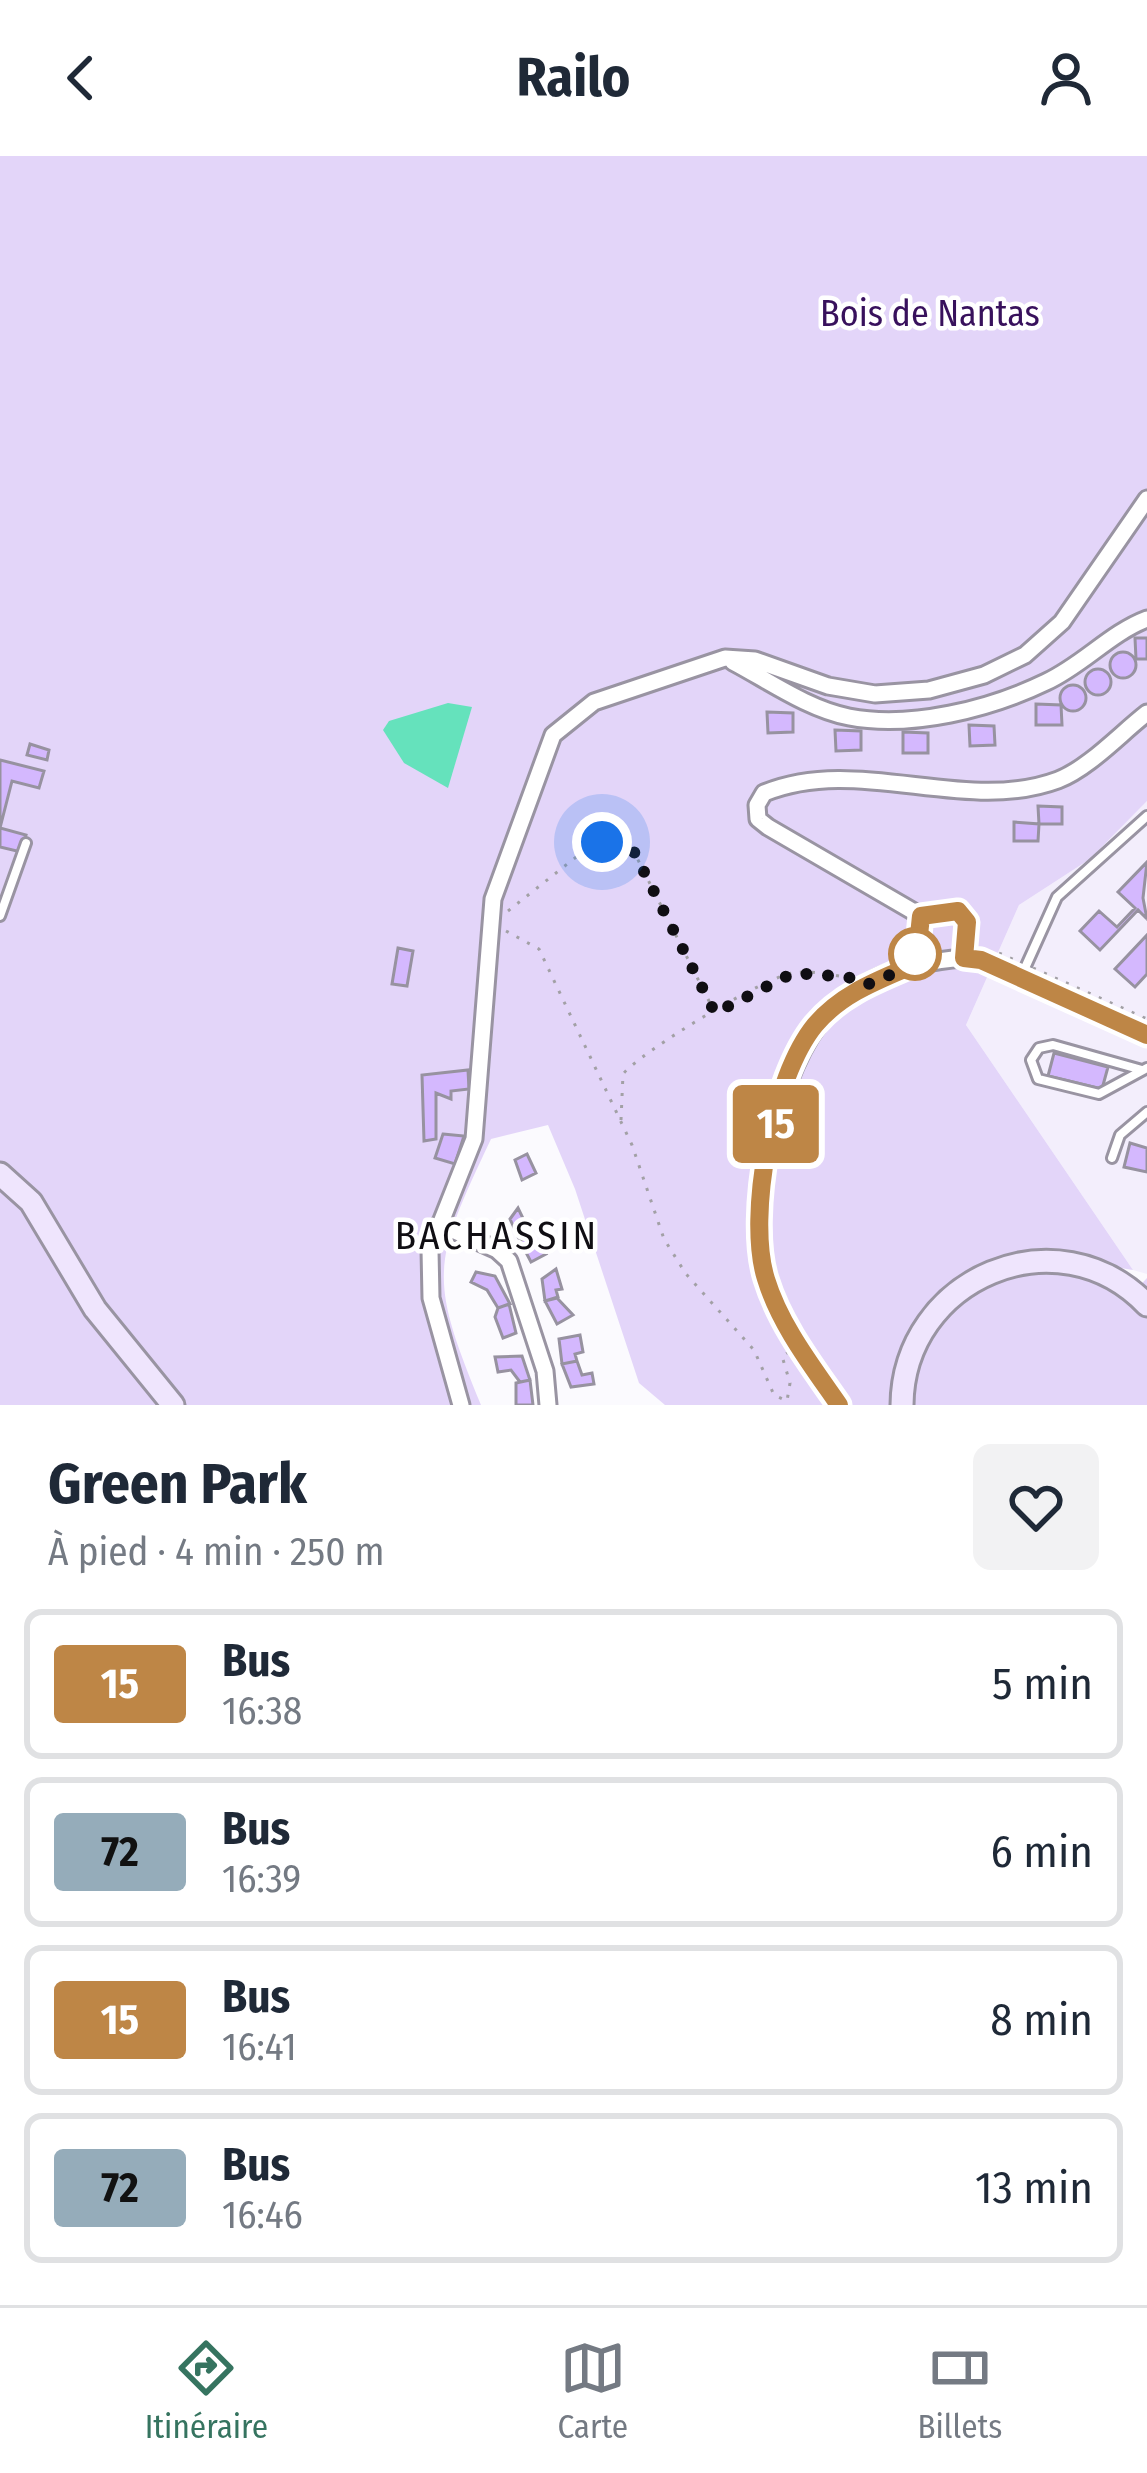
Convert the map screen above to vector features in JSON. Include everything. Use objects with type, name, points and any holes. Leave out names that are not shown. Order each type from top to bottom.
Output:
[{"type":"main road","points":[[0,1174],[31,1202],[95,1309],[173,1405]]},
{"type":"main road","points":[[902,1405],[902,1382],[915,1339],[944,1300],[986,1273],[1013,1265],[1073,1267],[1120,1283],[1147,1305]]},
{"type":"street","points":[[461,1405],[431,1298],[430,1250],[474,1139],[487,926],[546,749],[564,722],[594,702],[725,658],[755,660],[828,686],[875,694],[929,690],[984,675],[1024,655],[1062,622],[1147,499]]},
{"type":"street","points":[[725,658],[782,690],[849,717],[913,718],[979,707],[1046,682],[1125,628],[1147,619]]},
{"type":"street","points":[[839,1405],[799,1346],[764,1274],[759,1193],[788,1076],[801,1046],[831,1009],[866,985],[916,964],[964,958],[967,922],[958,911],[921,916],[768,827],[758,818],[764,793],[851,780],[1021,791],[1064,778],[1147,713]]},
{"type":"street","points":[[916,964],[921,916]]},
{"type":"street","points":[[439,1224],[497,1250],[509,1261],[544,1371],[548,1405]]},
{"type":"lane","points":[[1020,979],[1057,897],[1147,816]]},
{"type":"lane","points":[[0,916],[26,843]]},
{"type":"lane","points":[[964,958],[981,960],[1147,1035]]},
{"type":"lane","points":[[1053,1046],[1144,1069],[1099,1094],[1038,1079],[1031,1060],[1040,1048],[1053,1046]]},
{"type":"lane","points":[[1112,1158],[1120,1136],[1147,1112]]},
{"type":"path","points":[[487,926],[585,850],[626,836],[715,1013]]},
{"type":"path","points":[[487,926],[518,934],[539,949],[621,1121],[676,1262],[754,1350],[774,1395],[787,1401],[790,1383],[782,1356],[799,1346]]},
{"type":"path","points":[[999,952],[1147,1018]]},
{"type":"path","points":[[621,1121],[623,1075],[628,1067],[715,1013],[793,973],[848,977],[866,985]]},
{"type":"shaded area","points":[[448,703],[472,707],[448,788],[404,763],[383,730],[389,721]]},
{"type":"shaded area","points":[[1147,801],[1147,1274],[1133,1270],[966,1025],[1019,905],[1090,859]]},
{"type":"green space","name":"Bois de Nantas","points":[[0,156],[1147,156],[1147,801],[1090,859],[1019,905],[966,1025],[1133,1270],[1084,1262],[1129,1297],[1147,1278],[1147,1405],[665,1405],[639,1383],[575,1189],[548,1125],[491,1139],[448,1244],[445,1297],[481,1405],[0,1405]]},
{"type":"building","points":[[1135,638],[1147,638],[1147,659],[1136,659]]},
{"type":"building","points":[[1123,652],[1136,665],[1123,678],[1110,665]]},
{"type":"building","points":[[1098,669],[1111,682],[1098,695],[1085,682]]},
{"type":"building","points":[[1073,685],[1086,698],[1073,711],[1060,698]]},
{"type":"building","points":[[1036,704],[1061,705],[1062,725],[1036,725]]},
{"type":"building","points":[[767,712],[793,713],[793,732],[768,733]]},
{"type":"building","points":[[969,725],[994,726],[995,745],[970,746]]},
{"type":"building","points":[[835,730],[861,731],[861,750],[836,751]]},
{"type":"building","points":[[903,732],[928,733],[928,753],[903,753]]},
{"type":"building","points":[[30,744],[49,750],[47,760],[27,755]]},
{"type":"building","points":[[0,760],[44,771],[39,788],[12,781],[0,828]]},
{"type":"building","points":[[1038,806],[1062,807],[1062,824],[1039,824]]},
{"type":"building","points":[[1014,822],[1039,824],[1038,841],[1014,841]]},
{"type":"building","points":[[0,828],[26,835],[21,852],[0,847]]},
{"type":"building","points":[[1147,862],[1143,898],[1147,919],[1138,910],[1100,950],[1080,931],[1099,911],[1117,927],[1135,908],[1118,892]]},
{"type":"building","points":[[1147,935],[1147,974],[1135,987],[1115,969]]},
{"type":"building","points":[[398,948],[413,951],[407,986],[392,984]]},
{"type":"building","points":[[1054,1053],[1108,1067],[1102,1089],[1048,1076]]},
{"type":"building","points":[[468,1070],[469,1089],[451,1091],[451,1099],[436,1093],[436,1139],[424,1141],[422,1075]]},
{"type":"building","points":[[443,1134],[464,1136],[455,1164],[435,1158]]},
{"type":"building","points":[[1130,1143],[1147,1148],[1147,1172],[1124,1167]]},
{"type":"building","points":[[527,1154],[536,1173],[522,1180],[515,1160]]},
{"type":"building","points":[[518,1208],[531,1235],[520,1241],[510,1219]]},
{"type":"building","points":[[531,1235],[546,1254],[531,1262],[520,1241]]},
{"type":"building","points":[[556,1269],[562,1289],[556,1290],[558,1297],[545,1301],[542,1279]]},
{"type":"building","points":[[476,1272],[495,1276],[510,1304],[498,1308],[487,1290],[471,1282]]},
{"type":"building","points":[[557,1298],[573,1315],[557,1324],[545,1301]]},
{"type":"building","points":[[509,1304],[516,1333],[503,1338],[495,1317],[498,1308]]},
{"type":"building","points":[[580,1335],[583,1352],[575,1354],[577,1361],[562,1364],[559,1339]]},
{"type":"building","points":[[522,1356],[530,1380],[520,1382],[511,1370],[498,1372],[495,1357]]},
{"type":"building","points":[[577,1361],[582,1375],[592,1373],[594,1384],[571,1387],[562,1364]]},
{"type":"building","points":[[530,1380],[533,1405],[516,1405],[516,1383]]},
{"type":"bus line","name":"15","points":[[839,1405],[771,1295],[757,1229],[759,1193],[788,1076],[814,1025],[849,994],[916,964],[921,916],[941,910],[958,911],[967,922],[964,958],[981,960],[1147,1035]]},
{"type":"district","name":"BACHASSIN","points":[[497,1236]]},
{"type":"route","points":[[602,842],[626,836],[715,1013],[776,977],[808,972],[848,977],[866,985],[916,964],[915,954]]}]
